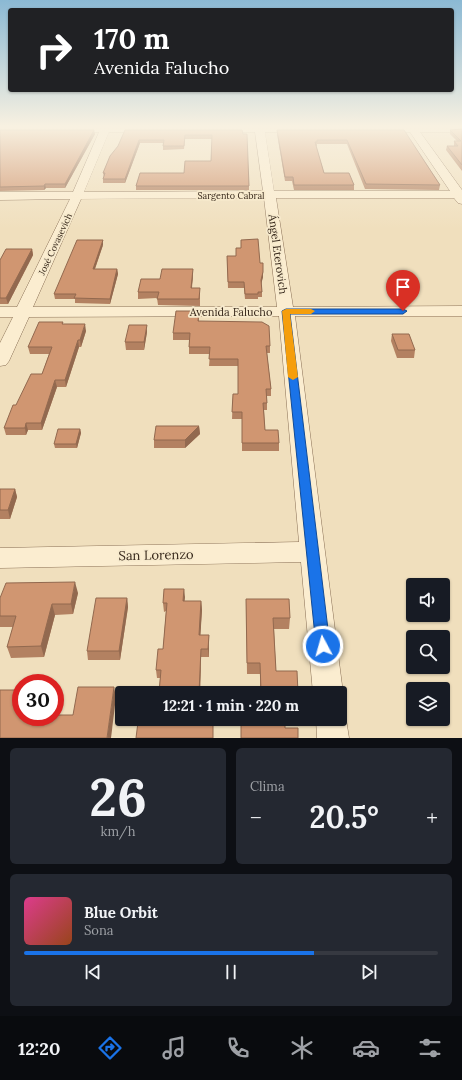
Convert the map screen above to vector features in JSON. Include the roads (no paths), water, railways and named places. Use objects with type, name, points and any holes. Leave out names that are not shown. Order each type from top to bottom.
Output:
[{"type":"street","name":"José Covasevich","points":[[0,361],[93,159]]},
{"type":"street","name":"Ángel Eterovich","points":[[264,159],[286,311],[327,686]]},
{"type":"street","points":[[435,159],[461,196]]},
{"type":"street","name":"Sargento Cabral","points":[[0,196],[461,196]]},
{"type":"street","name":"Avenida Falucho","points":[[0,312],[462,311]]},
{"type":"street","name":"San Lorenzo","points":[[0,558],[313,552]]},
{"type":"street","points":[[332,726],[333,738]]}]
